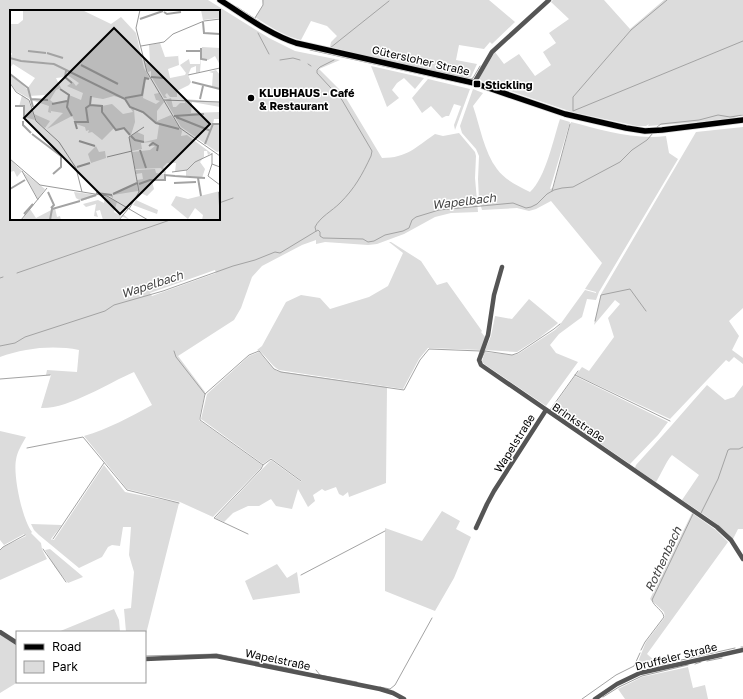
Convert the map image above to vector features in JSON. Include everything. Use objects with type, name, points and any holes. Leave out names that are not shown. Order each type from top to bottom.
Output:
[{"type":"main road","name":"Gütersloher Straße","points":[[220,0],[284,39],[296,43],[474,83],[572,116],[645,131],[743,120]]},
{"type":"street","points":[[474,83],[492,52],[549,0]]},
{"type":"street","name":"Brinkstraße","points":[[502,267],[494,295],[488,335],[479,360],[480,365],[717,527],[731,540],[743,559]]},
{"type":"street","name":"Wapelstraße","points":[[476,528],[494,491],[546,410]]},
{"type":"street","points":[[0,632],[16,642]]},
{"type":"street","name":"Druffeler Straße","points":[[595,699],[623,680],[640,673],[743,650]]},
{"type":"street","name":"Wapelstraße","points":[[146,659],[216,656],[380,689],[393,693],[404,699]]},
{"type":"green space","points":[[0,0],[208,0],[269,38],[295,51],[340,60],[319,69],[343,93],[382,158],[391,158],[405,154],[435,134],[443,136],[459,133],[475,152],[475,178],[478,212],[451,213],[435,217],[404,234],[377,244],[368,245],[325,242],[316,244],[316,240],[302,245],[262,266],[252,277],[241,308],[234,320],[178,356],[205,392],[199,420],[262,465],[261,468],[213,517],[180,502],[127,489],[84,436],[110,426],[152,405],[134,372],[76,400],[52,407],[41,408],[51,375],[46,375],[47,370],[77,372],[79,350],[69,348],[39,348],[0,357]],"holes":[[[215,270],[216,273],[152,296],[150,293]]]},
{"type":"green space","points":[[262,0],[489,0],[515,22],[492,44],[490,42],[484,49],[459,45],[456,60],[477,64],[471,77],[467,79],[330,47],[331,42],[337,36],[327,26],[311,21],[301,40],[283,34],[255,17],[263,5]]},
{"type":"green space","points":[[553,0],[604,0],[630,29],[664,0],[743,0],[743,114],[734,118],[688,123],[648,126],[649,124],[646,126],[637,126],[572,112],[478,80],[495,52],[504,64],[519,54],[535,76],[551,65],[543,52],[556,43],[549,33],[569,19],[551,2]]},
{"type":"green space","points":[[371,66],[424,78],[415,89],[404,78],[397,83],[392,90],[399,98],[387,107]]},
{"type":"green space","points":[[428,79],[470,89],[455,130],[454,125],[461,106],[454,104],[449,116],[442,118],[431,106],[422,113],[412,98]]},
{"type":"green space","points":[[473,89],[483,93],[473,106],[489,155],[500,173],[508,180],[530,192],[536,185],[545,168],[560,119],[570,122],[550,189],[553,188],[554,185],[571,122],[606,131],[642,137],[666,136],[669,153],[678,159],[599,292],[596,300],[587,299],[582,317],[559,334],[550,345],[556,353],[578,362],[546,406],[484,364],[482,361],[485,352],[512,355],[518,354],[555,330],[585,290],[596,293],[585,289],[602,263],[551,201],[529,211],[517,208],[482,210],[479,200],[479,156],[476,149],[462,133],[460,126]]},
{"type":"green space","points":[[743,127],[743,308],[729,321],[739,336],[732,350],[743,358],[743,364],[734,357],[729,362],[726,360],[670,419],[576,375],[582,367],[589,371],[614,337],[608,318],[620,304],[615,300],[594,325],[601,294],[696,132]]},
{"type":"green space","points":[[389,242],[421,261],[437,285],[447,282],[486,338],[481,350],[428,348],[419,359],[403,389],[279,370],[260,351],[257,350],[262,346],[286,302],[301,295],[320,298],[330,309],[369,297],[388,286],[403,253]]},
{"type":"green space","points":[[529,299],[558,323],[539,338],[517,352],[485,350],[491,336],[495,316],[512,319]]},
{"type":"green space","points":[[259,352],[277,371],[387,387],[386,483],[349,497],[348,492],[343,496],[339,494],[336,487],[325,491],[322,489],[313,495],[315,501],[308,507],[298,489],[292,509],[276,506],[271,499],[259,506],[248,506],[233,513],[224,522],[215,518],[271,460],[301,482],[302,481],[271,458],[263,464],[201,419],[207,394],[249,356]]},
{"type":"green space","points":[[575,376],[668,422],[658,435],[630,464],[551,410]]},
{"type":"green space","points":[[707,385],[725,400],[734,397],[743,385],[743,529],[738,529],[733,539],[702,513],[682,500],[699,475],[672,455],[667,461],[656,482],[635,468],[636,465]]},
{"type":"green space","points":[[0,431],[26,437],[16,460],[15,467],[17,486],[28,526],[32,532],[31,533],[41,543],[47,559],[0,580],[0,550],[3,547],[26,536],[24,534],[4,545],[0,540]]},
{"type":"green space","points":[[104,465],[125,492],[179,503],[146,634],[146,631],[126,631],[124,609],[131,608],[134,572],[129,555],[131,527],[123,527],[120,546],[112,545],[108,547],[102,557],[79,568],[39,535],[31,524],[62,525],[51,539],[54,540]]},
{"type":"green space","points":[[442,511],[460,521],[456,529],[471,537],[454,578],[435,611],[385,591],[385,528],[422,541]]},
{"type":"green space","points":[[692,513],[716,530],[728,542],[647,654],[656,662],[635,669],[646,642],[665,617],[664,612],[650,599]]},
{"type":"green space","points":[[50,549],[83,577],[68,583],[55,567],[45,550]]},
{"type":"green space","points":[[277,564],[287,578],[297,572],[300,593],[253,600],[245,581]]},
{"type":"green space","points":[[114,609],[119,620],[120,631],[60,631]]},
{"type":"green space","points":[[0,634],[16,645],[16,683],[0,693]]},
{"type":"green space","points":[[688,667],[693,688],[705,685],[708,699],[625,699],[618,689],[642,677]]},
{"type":"waterway","points":[[255,18],[263,5],[263,0]]},
{"type":"waterway","points":[[667,0],[631,30],[573,97],[573,111],[743,41]]},
{"type":"waterway","points":[[389,1],[330,48],[471,79],[480,66]]},
{"type":"waterway","points":[[237,7],[260,22]]},
{"type":"waterway","points":[[258,33],[269,54]]},
{"type":"waterway","points":[[310,50],[470,85]]},
{"type":"waterway","points":[[280,60],[293,58],[300,60]]},
{"type":"waterway","points":[[316,231],[315,227],[317,223],[340,203],[354,187],[371,156],[372,151],[342,100],[317,73],[317,70],[320,67],[334,60]]},
{"type":"waterway","name":"Wapelbach","points":[[657,127],[661,124],[699,120],[718,115],[730,117],[743,115]]},
{"type":"waterway","points":[[552,191],[570,124]]},
{"type":"waterway","name":"Wapelbach","points":[[0,346],[15,343],[25,337],[105,311],[114,305],[163,291],[275,252],[280,253],[318,230],[320,232],[320,236],[323,238],[363,239],[368,242],[374,241],[385,235],[403,231],[409,228],[412,220],[416,217],[439,210],[513,203],[526,208],[531,207],[554,190],[573,187],[620,162],[632,150],[647,140],[653,133]]},
{"type":"waterway","points":[[220,203],[233,198]]},
{"type":"waterway","points":[[17,273],[170,220]]},
{"type":"waterway","points":[[595,321],[601,295],[630,289],[646,311]]},
{"type":"waterway","points":[[485,351],[512,355],[518,353],[560,324]]},
{"type":"waterway","points":[[248,534],[214,518],[261,469],[263,465],[200,420],[200,418],[205,394],[249,355],[259,351],[274,369],[281,372],[404,390],[420,360],[429,349],[480,351]]},
{"type":"waterway","points":[[174,351],[176,357],[205,394]]},
{"type":"waterway","points":[[481,360],[485,351]]},
{"type":"waterway","points":[[550,410],[578,371]]},
{"type":"waterway","points":[[0,379],[50,375]]},
{"type":"waterway","points":[[575,375],[670,421]]},
{"type":"waterway","points":[[27,448],[83,437],[127,490],[179,503]]},
{"type":"waterway","name":"Rothenbach","points":[[701,513],[718,479],[728,450],[743,447]]},
{"type":"waterway","points":[[263,465],[271,459],[301,481]]},
{"type":"waterway","points":[[53,539],[104,463]]},
{"type":"waterway","name":"Rothenbach","points":[[641,650],[645,642],[664,617],[662,612],[652,600],[693,514]]},
{"type":"waterway","points":[[301,575],[385,531]]},
{"type":"waterway","points":[[0,550],[25,535]]},
{"type":"waterway","points":[[43,549],[66,582]]},
{"type":"waterway","points":[[380,687],[390,689],[395,685],[432,618]]},
{"type":"waterway","points":[[659,665],[735,648]]},
{"type":"waterway","name":"Rothenbach","points":[[582,699],[616,675],[634,666],[640,653]]},
{"type":"waterway","points":[[146,656],[217,654],[293,669]]},
{"type":"waterway","points":[[707,661],[722,658]]},
{"type":"waterway","points":[[695,664],[701,662]]},
{"type":"waterway","points":[[603,697],[619,687],[642,676],[688,665]]},
{"type":"waterway","points":[[316,670],[320,675],[357,682]]},
{"type":"place","name":"Stickling","points":[[477,84]]},
{"type":"place","name":"KLUBHAUS - Café & Restaurant","points":[[251,98]]}]
